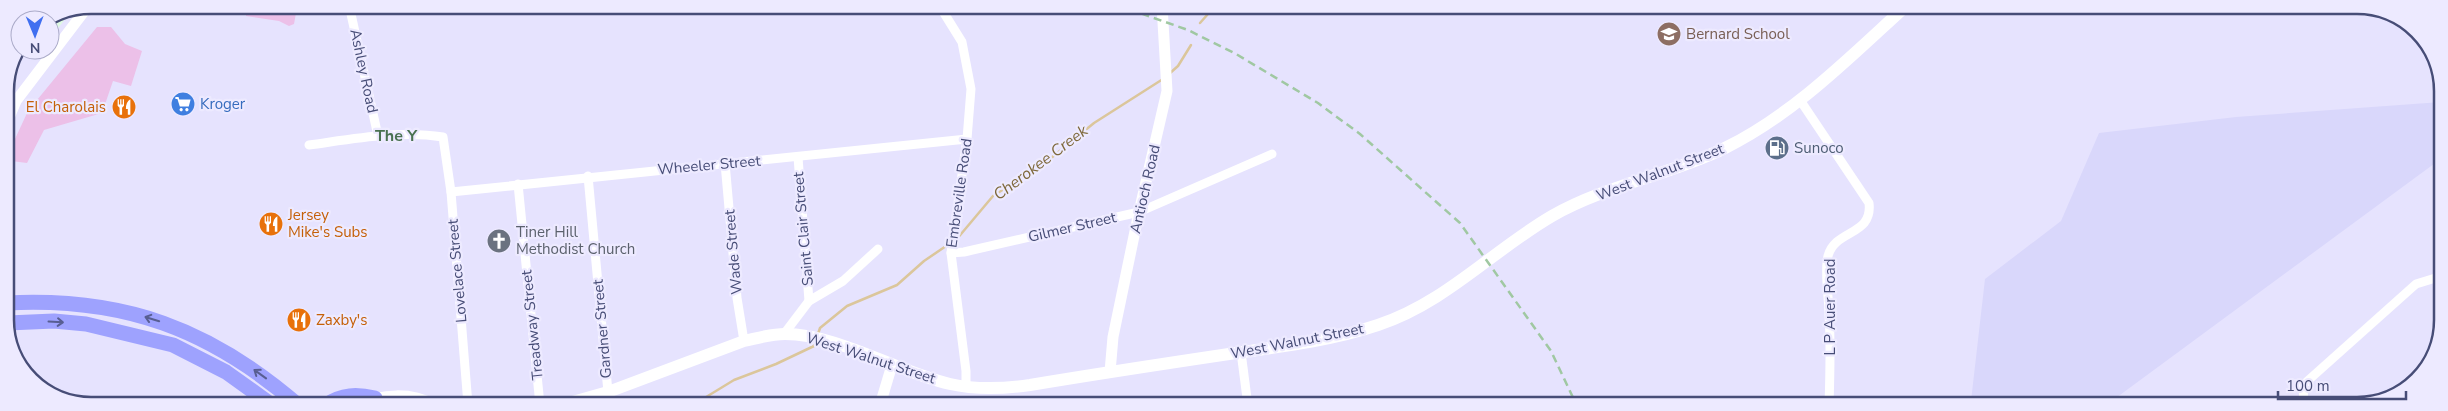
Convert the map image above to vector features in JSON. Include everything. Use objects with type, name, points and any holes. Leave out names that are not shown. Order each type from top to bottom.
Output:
[{"type":"highway","points":[[14,303],[56,302],[88,305],[132,313],[168,324],[235,357],[289,397]]},
{"type":"highway","points":[[14,323],[86,324],[174,345],[226,372],[261,397]]},
{"type":"highway","points":[[342,397],[348,395],[366,397]]},
{"type":"main road","name":"West Walnut Street","points":[[590,397],[744,341],[767,335],[784,334],[817,338],[948,384],[966,387],[1006,388],[1337,336],[1378,325],[1430,302],[1516,240],[1569,208],[1685,165],[1725,148],[1754,132],[1800,100],[1897,14]]},
{"type":"street","points":[[14,106],[83,14]]},
{"type":"street","name":"Ashley Road","points":[[351,14],[378,136]]},
{"type":"street","name":"Embreville Road","points":[[945,14],[962,42],[971,89],[967,139],[951,247],[966,371],[966,387]]},
{"type":"street","name":"Antioch Road","points":[[1110,372],[1113,337],[1167,91],[1163,14]]},
{"type":"street","name":"L P Auer Road","points":[[1800,100],[1869,203],[1870,210],[1869,219],[1860,228],[1839,239],[1831,246],[1827,258],[1830,330],[1829,397]]},
{"type":"street","name":"Lovelace Street","points":[[378,136],[429,135],[443,138],[451,192],[467,397]]},
{"type":"street","points":[[309,145],[378,136]]},
{"type":"street","name":"Wheeler Street","points":[[451,192],[588,176],[967,139]]},
{"type":"street","name":"Gilmer Street","points":[[951,247],[964,252],[1139,212],[1272,154]]},
{"type":"street","name":"Saint Clair Street","points":[[798,157],[809,301]]},
{"type":"street","name":"Wade Street","points":[[725,163],[744,341]]},
{"type":"street","name":"Gardner Street","points":[[588,176],[608,392]]},
{"type":"street","name":"Treadway Street","points":[[518,184],[539,397]]},
{"type":"street","name":"West Walnut Street","points":[[784,334],[809,301],[843,281],[878,249]]},
{"type":"street","points":[[2303,397],[2302,385],[2416,284],[2434,278]]},
{"type":"street","points":[[1241,352],[1247,397]]},
{"type":"street","points":[[883,397],[892,365]]},
{"type":"shaded area","points":[[246,14],[296,14],[294,24],[289,26],[279,21],[246,16]]},
{"type":"shaded area","points":[[97,27],[111,27],[125,44],[142,51],[131,86],[113,81],[102,113],[44,130],[27,163],[14,161],[14,141],[28,111]]},
{"type":"shaded area","points":[[2434,103],[2434,164],[2117,397],[1971,397],[1985,279],[2061,221],[2099,133],[2236,117]]},
{"type":"waterway","name":"Cherokee Creek","points":[[1200,23],[1208,14]]},
{"type":"waterway","name":"Cherokee Creek","points":[[1169,74],[1178,66],[1191,45]]},
{"type":"waterway","name":"Cherokee Creek","points":[[956,240],[993,196],[1045,163],[1094,123],[1163,79]]},
{"type":"waterway","name":"Cherokee Creek","points":[[818,334],[820,328],[847,306],[897,285],[924,261],[949,244]]},
{"type":"waterway","name":"Cherokee Creek","points":[[706,397],[734,380],[776,364],[814,346],[816,342]]},
{"type":"railway","points":[[1143,14],[1188,30],[1236,54],[1318,103],[1360,134],[1460,223],[1551,351],[1573,397]]},
{"type":"place","name":"Bernard School","points":[[1669,34]]},
{"type":"place","name":"Kroger","points":[[183,104]]},
{"type":"place","name":"El Charolais","points":[[124,107]]},
{"type":"place","name":"Sunoco","points":[[1777,148]]},
{"type":"place","name":"Jersey Mike's Subs","points":[[271,224]]},
{"type":"place","name":"Tiner Hill Methodist Church","points":[[499,241]]},
{"type":"place","name":"Zaxby's","points":[[299,320]]},
{"type":"district","name":"The Y","points":[[396,135]]}]
